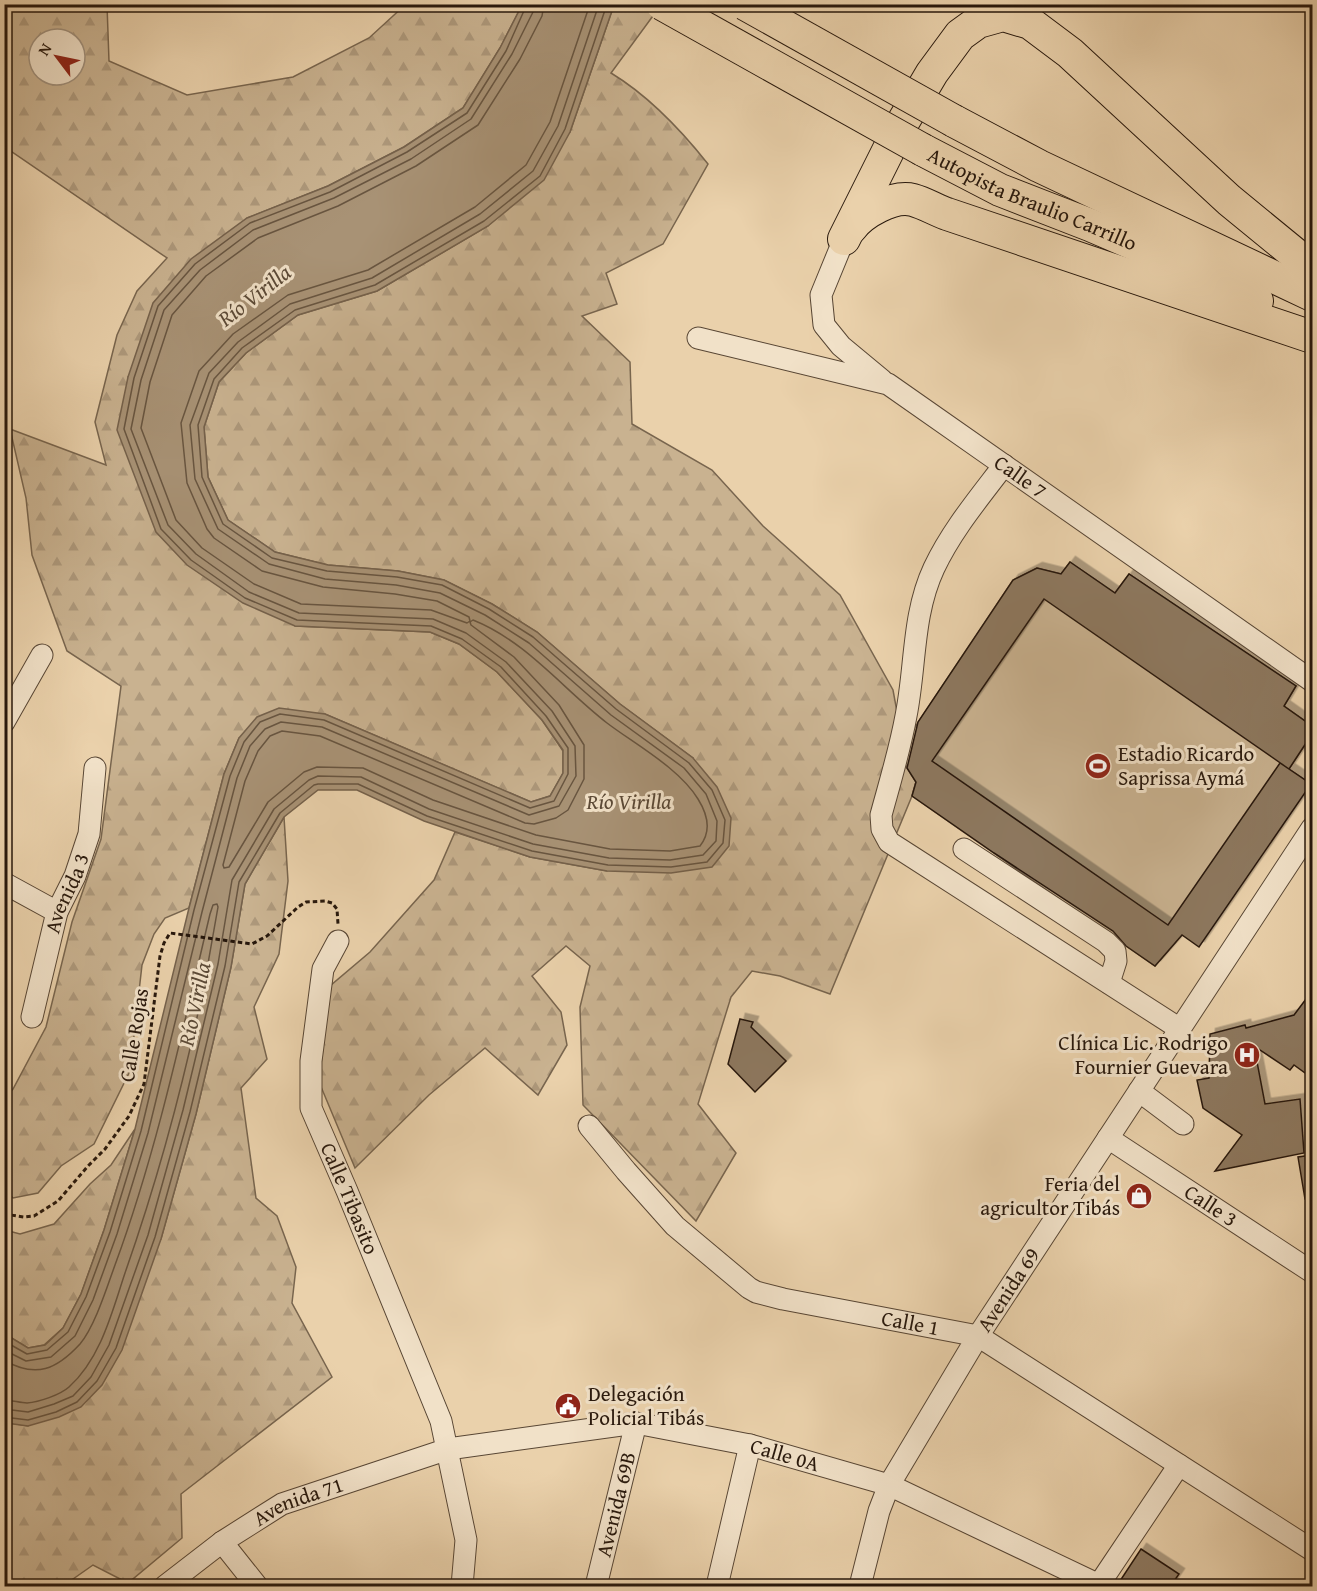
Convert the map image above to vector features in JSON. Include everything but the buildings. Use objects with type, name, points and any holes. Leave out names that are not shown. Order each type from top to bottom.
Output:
[{"type":"highway","name":"Autopista Braulio Carrillo","points":[[662,4],[922,150],[1000,190],[1090,225],[1192,269],[1312,333]]},
{"type":"highway","name":"Autopista Braulio Carrillo","points":[[746,4],[1039,166],[1312,296]]},
{"type":"highway","points":[[844,239],[900,127],[932,73],[960,35],[978,22],[1003,15],[1030,23],[1070,53],[1229,200],[1312,268]]},
{"type":"highway","points":[[900,127],[896,152],[899,177],[911,199]]},
{"type":"highway","points":[[844,239],[856,222],[872,210],[891,202],[911,199],[947,214],[1312,337]]},
{"type":"street","points":[[844,239],[820,295],[824,325],[841,346],[888,384]]},
{"type":"street","name":"Calle 7","points":[[698,338],[888,384],[1312,681]]},
{"type":"street","points":[[1004,465],[954,531],[934,568],[926,590],[915,637],[906,717],[881,815],[882,829],[889,842],[1180,1029]]},
{"type":"street","points":[[4,722],[42,655]]},
{"type":"street","name":"Avenida 3","points":[[32,1017],[57,912],[75,876],[89,834],[95,768]]},
{"type":"street","name":"Avenida 69","points":[[860,1587],[879,1511],[889,1485],[978,1336],[1312,828]]},
{"type":"street","points":[[964,849],[1106,942],[1115,951],[1116,961],[1109,983]]},
{"type":"street","points":[[4,883],[57,912]]},
{"type":"street","name":"Calle Tibasito","points":[[338,941],[323,969],[311,1061],[311,1108],[441,1421],[466,1540],[462,1587]]},
{"type":"street","points":[[1139,1091],[1183,1124]]},
{"type":"street","name":"Calle 1","points":[[589,1126],[651,1200],[687,1237],[756,1292],[978,1336],[1312,1550]]},
{"type":"street","name":"Calle 3","points":[[1108,1138],[1312,1272]]},
{"type":"street","name":"Calle 0A","points":[[448,1449],[636,1423],[750,1445],[889,1485],[1098,1586]]},
{"type":"street","name":"Avenida 69B","points":[[596,1587],[636,1423]]},
{"type":"street","points":[[717,1587],[750,1445]]},
{"type":"street","name":"Avenida 71","points":[[165,1587],[222,1542],[282,1504],[448,1449]]},
{"type":"street","points":[[1098,1586],[1179,1465]]},
{"type":"street","points":[[222,1542],[258,1587]]},
{"type":"path","name":"Calle Rojas","points":[[4,1214],[34,1216],[58,1201],[105,1149],[129,1116],[144,1084],[160,956],[170,933],[252,944],[267,936],[298,906],[315,901],[332,903],[337,909],[338,941]]},
{"type":"green space","points":[[4,5],[107,5],[109,61],[187,95],[293,77],[369,38],[405,5],[522,5],[500,48],[463,108],[404,147],[328,186],[247,218],[128,377],[295,626],[430,632],[459,644],[497,672],[542,720],[563,751],[563,773],[550,796],[531,802],[325,714],[239,738],[224,774],[189,908],[165,918],[154,934],[142,965],[130,1071],[94,1144],[61,1166],[38,1193],[13,1198],[5,1190],[5,1098],[13,1089],[46,1027],[72,922],[101,839],[121,686],[67,651],[32,555],[26,498],[10,429],[106,465],[95,422],[117,335],[137,291],[167,258],[5,147]]},
{"type":"green space","points":[[614,5],[661,5],[611,73],[664,114],[708,164],[663,244],[606,273],[617,304],[582,316],[630,362],[632,424],[712,470],[763,526],[840,595],[893,690],[905,764],[916,782],[830,994],[780,976],[752,971],[731,997],[698,1104],[736,1153],[696,1221],[583,1105],[580,1007],[590,966],[566,946],[532,976],[561,1012],[567,1045],[538,1095],[485,1048],[429,1095],[355,1168],[319,1082],[330,986],[370,952],[434,880],[455,832],[530,857],[607,871],[693,758],[620,704],[537,632],[492,604],[444,580],[398,571],[328,565],[275,552],[228,520],[208,477],[204,427],[219,382],[246,353],[298,315],[377,291],[488,226],[570,132]]},
{"type":"green space","name":"Estadio Ricardo Saprissa Aymá","points":[[1070,562],[1115,593],[1129,574],[1296,686],[1284,706],[1312,726],[1312,734],[1289,769],[1311,784],[1155,966],[912,796],[916,782],[905,764],[909,736],[1013,580],[1037,568],[1061,574]]},
{"type":"green space","points":[[284,817],[288,881],[279,954],[254,1007],[267,1059],[241,1088],[256,1198],[277,1216],[296,1267],[292,1303],[332,1377],[181,1494],[182,1538],[128,1583],[93,1565],[63,1586],[5,1586],[4,1422],[28,1426],[161,1239],[196,1114],[231,967],[245,884]]},
{"type":"green space","points":[[135,1129],[104,1230],[81,1294],[63,1328],[44,1345],[28,1348],[5,1334],[5,1230],[20,1234],[54,1224],[90,1184],[111,1165]]},
{"type":"water","name":"Río Virilla","points":[[522,5],[614,5],[570,132],[544,180],[488,226],[377,291],[298,315],[246,353],[219,382],[204,427],[208,477],[228,520],[275,552],[328,565],[398,571],[444,580],[492,604],[537,632],[620,704],[693,758],[717,787],[731,818],[729,846],[712,867],[671,873],[607,871],[530,857],[424,821],[357,790],[318,790],[284,817],[245,884],[231,967],[196,1114],[161,1239],[122,1350],[102,1385],[81,1407],[59,1417],[28,1426],[6,1423],[4,1422],[5,1334],[28,1348],[45,1345],[63,1328],[81,1294],[104,1230],[135,1129],[224,774],[239,738],[257,717],[279,708],[325,714],[531,802],[550,796],[563,773],[563,750],[542,720],[497,672],[459,644],[430,632],[295,626],[243,603],[187,565],[156,532],[117,430],[128,377],[153,303],[191,259],[247,218],[328,186],[404,147],[463,108],[500,48]]},
{"type":"place","name":"Estadio Ricardo Saprissa Aymá","points":[[1098,766]]},
{"type":"place","name":"Clínica Lic. Rodrigo Fournier Guevara","points":[[1247,1055]]},
{"type":"place","name":"Feria del agricultor Tibás","points":[[1139,1196]]},
{"type":"place","name":"Delegación Policial Tibás","points":[[568,1406]]}]
